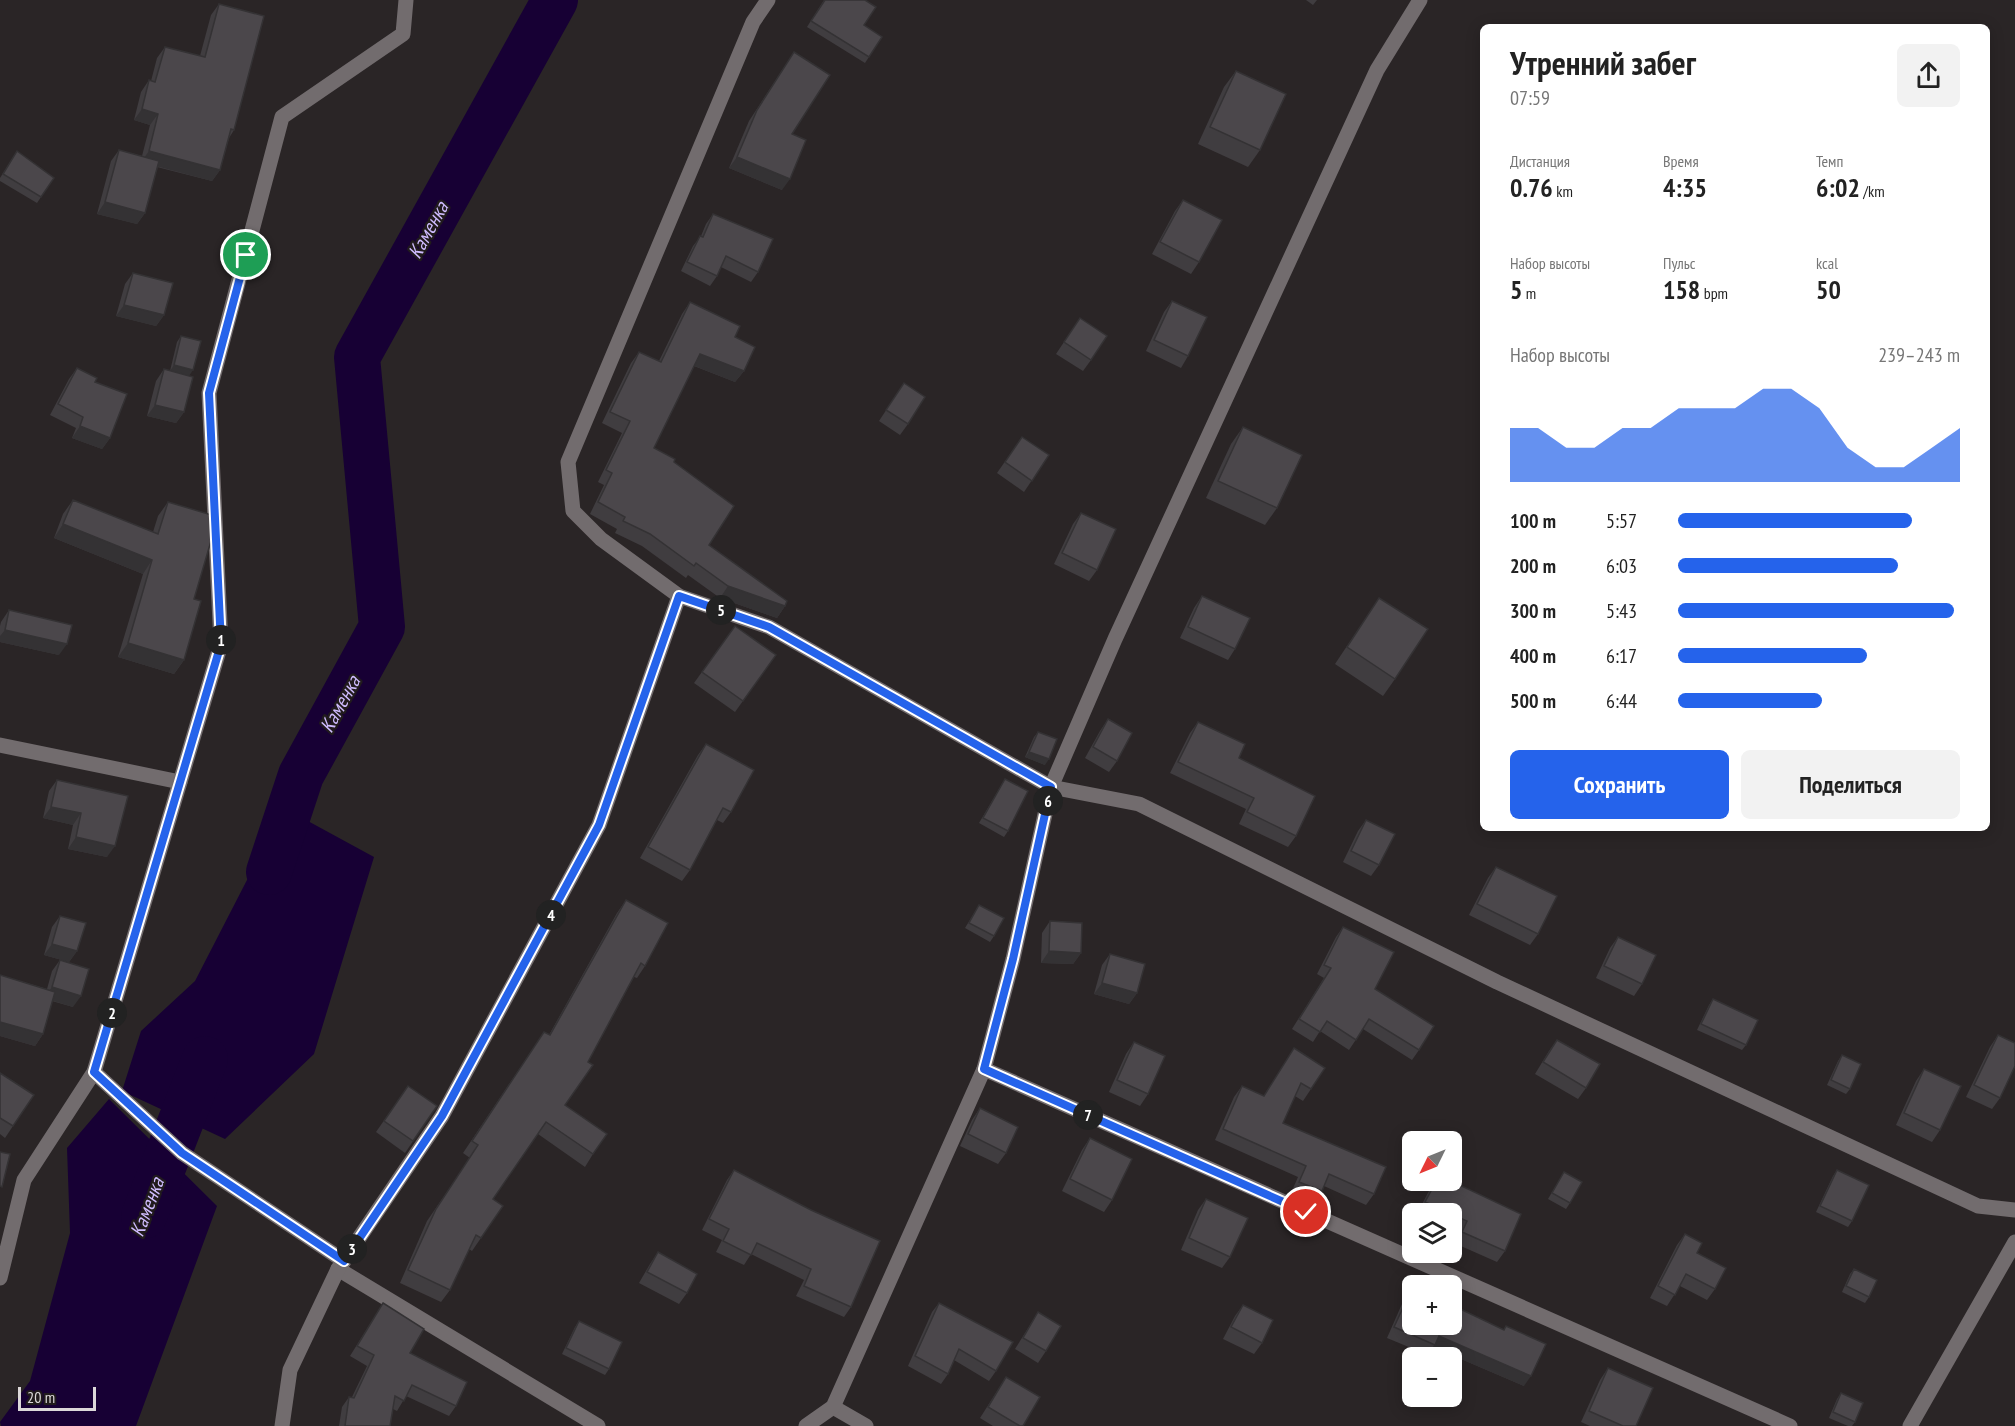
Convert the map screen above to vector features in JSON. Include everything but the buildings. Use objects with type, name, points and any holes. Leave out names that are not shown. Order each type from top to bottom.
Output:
[{"type":"street","points":[[0,1278],[24,1180],[94,1072],[221,644],[209,393],[282,117],[403,34],[406,0]]},
{"type":"street","points":[[768,0],[753,22],[568,462],[573,511],[601,539],[679,596],[769,627],[1051,787],[1139,804],[1497,982],[1978,1206],[2015,1210]]},
{"type":"street","points":[[806,1426],[834,1407],[984,1069],[1013,959],[1051,787],[1115,639],[1377,70],[1420,0]]},
{"type":"street","points":[[282,1426],[290,1370],[341,1265],[442,1116],[599,825],[679,596]]},
{"type":"street","points":[[0,745],[180,782]]},
{"type":"street","points":[[984,1069],[1790,1426]]},
{"type":"street","points":[[94,1072],[182,1153],[341,1265],[598,1426]]},
{"type":"street","points":[[1910,1426],[2015,1242]]},
{"type":"street","points":[[834,1407],[866,1426]]},
{"type":"water","points":[[284,808],[374,857],[314,1054],[225,1139],[122,1091],[141,1031],[195,981]]},
{"type":"water","points":[[109,1099],[217,1206],[136,1426],[1,1426],[0,1422],[30,1381],[70,1233],[67,1148]]},
{"type":"waterway","name":"Каменка","points":[[269,872],[301,775],[382,627],[357,357],[555,0]]},
{"type":"waterway","name":"Каменка","points":[[144,1216],[205,1059]]},
{"type":"route","points":[[246,255],[209,393],[221,644],[94,1072],[151,1126],[182,1153],[344,1261],[442,1116],[599,825],[679,596],[769,627],[1051,787],[1013,959],[984,1069],[1306,1212]]}]
